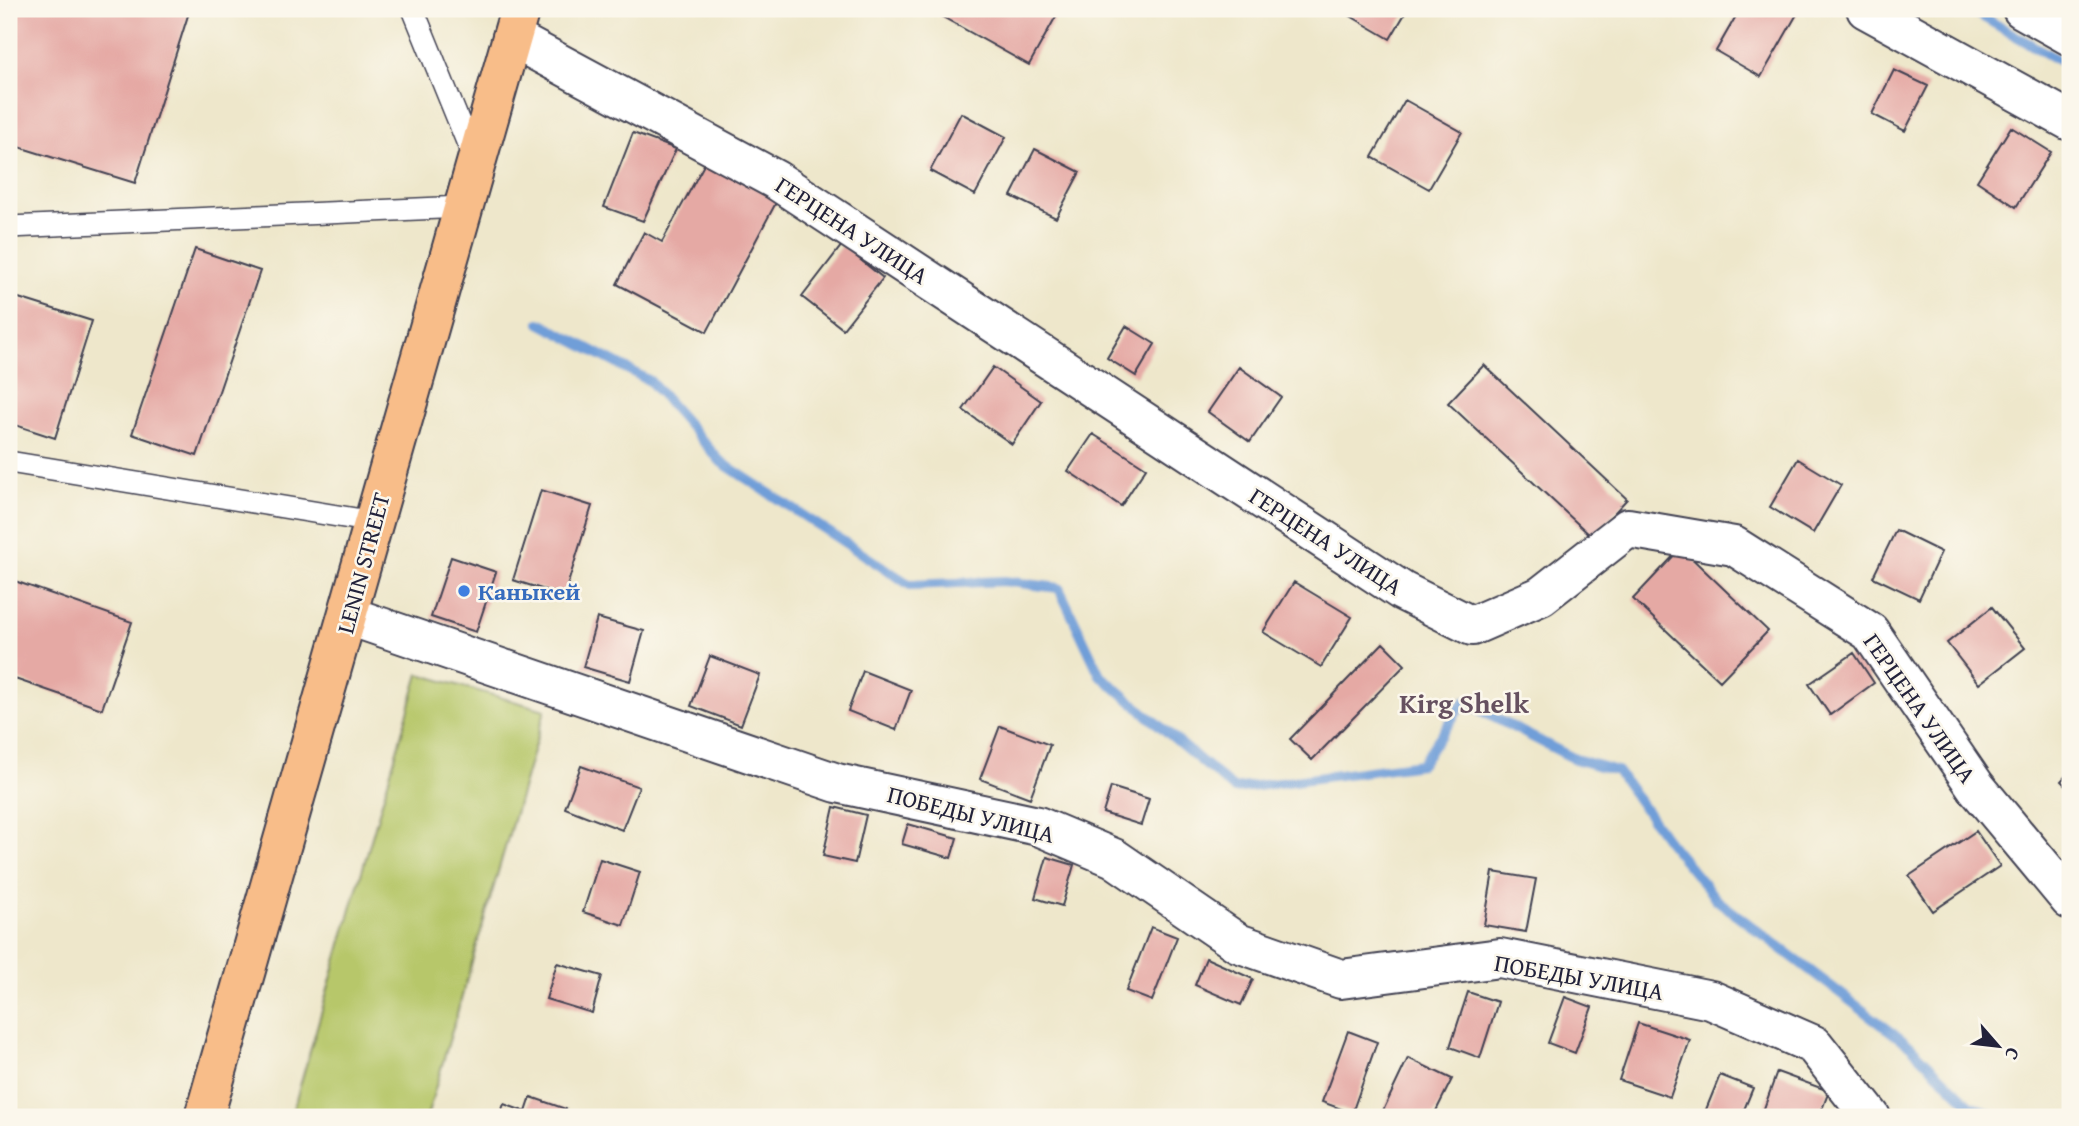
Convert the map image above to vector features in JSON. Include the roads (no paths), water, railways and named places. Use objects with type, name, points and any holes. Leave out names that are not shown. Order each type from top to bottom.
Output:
[{"type":"main road","name":"LENIN STREET","points":[[204,1117],[516,24]]},
{"type":"street","points":[[1866,9],[2070,121]]},
{"type":"street","points":[[2022,9],[2070,36]]},
{"type":"street","name":"ГЕРЦЕНА УЛИЦА","points":[[516,24],[776,180],[1402,592],[1472,626],[1541,596],[1628,528],[1734,546],[1870,632],[1976,787],[2070,900]]},
{"type":"street","name":"ПОБЕДЫ УЛИЦА","points":[[349,616],[836,783],[1038,826],[1114,858],[1238,943],[1341,979],[1500,958],[1711,1000],[1814,1045],[1871,1117]]},
{"type":"lane","points":[[413,9],[475,162]]},
{"type":"lane","points":[[9,227],[56,228],[463,207]]},
{"type":"lane","points":[[9,462],[374,522]]},
{"type":"waterway","points":[[1969,9],[2070,67]]},
{"type":"waterway","points":[[540,323],[650,381],[721,462],[910,585],[1004,581],[1059,588],[1100,675],[1234,789],[1421,764],[1464,702],[1575,759],[1617,771],[1667,840],[1717,900],[1910,1046],[1970,1105],[1997,1117]]},
{"type":"place","name":"Каныкей","points":[[464,591]]},
{"type":"district","name":"Kirg Shelk","points":[[1464,702]]}]
